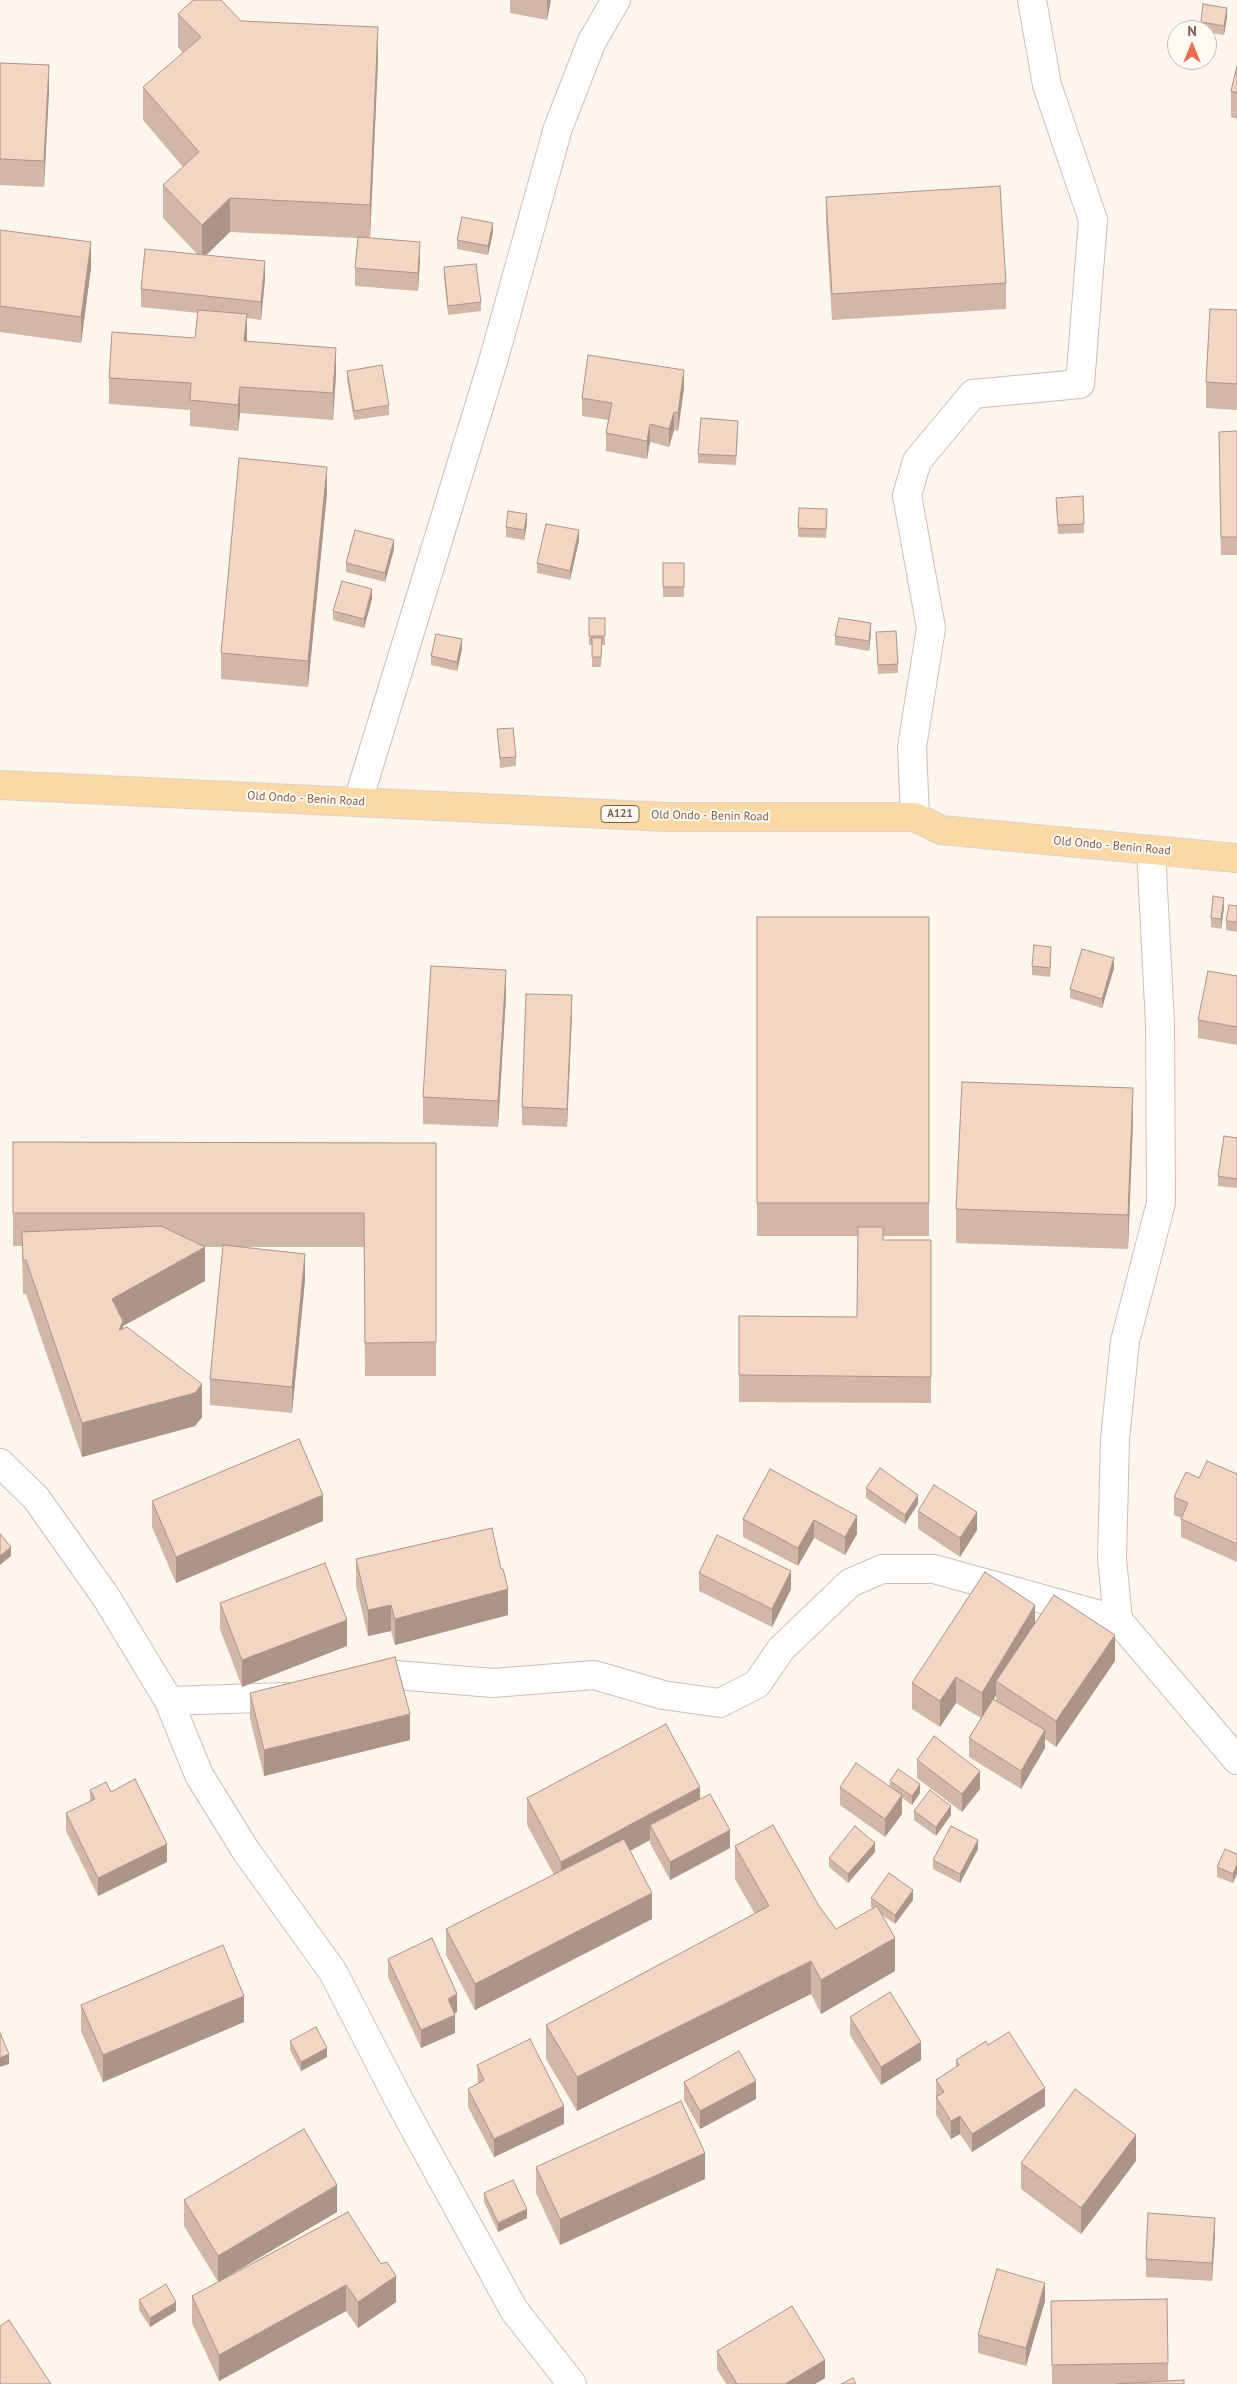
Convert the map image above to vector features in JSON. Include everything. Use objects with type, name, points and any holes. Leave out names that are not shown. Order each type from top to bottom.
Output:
[{"type":"main road","name":"Old Ondo - Benin Road","points":[[0,785],[668,816],[915,817],[941,830],[1237,858]]},
{"type":"street","points":[[358,801],[494,358],[558,128],[592,41],[616,0]]},
{"type":"street","points":[[915,817],[912,746],[931,628],[907,495],[917,461],[973,394],[1080,384],[1093,220],[1047,84],[1032,0]]},
{"type":"street","points":[[1118,1620],[1112,1559],[1116,1430],[1125,1341],[1161,1203],[1160,1024],[1151,850]]},
{"type":"street","points":[[0,1463],[36,1498],[106,1597],[169,1701],[199,1775],[246,1851],[333,1972],[426,2152],[514,2310],[572,2384]]},
{"type":"street","points":[[339,1689],[395,1675],[493,1683],[594,1675],[663,1695],[720,1703],[758,1684],[781,1649],[850,1583],[882,1569],[934,1569],[1118,1620],[1237,1760]]},
{"type":"street","points":[[169,1701],[311,1696]]},
{"type":"building","points":[[193,0],[221,0],[241,21],[378,27],[370,205],[230,198],[202,225],[163,185],[199,152],[143,87],[201,37],[178,14]]},
{"type":"building","points":[[1203,4],[1227,8],[1224,26],[1217,25],[1217,20],[1201,20]]},
{"type":"building","points":[[0,63],[49,65],[44,161],[0,159]]},
{"type":"building","points":[[1237,66],[1237,93],[1231,91]]},
{"type":"building","points":[[1000,186],[1006,283],[832,294],[826,197]]},
{"type":"building","points":[[462,217],[493,223],[488,246],[457,240]]},
{"type":"building","points":[[0,230],[91,242],[81,317],[0,306]]},
{"type":"building","points":[[358,237],[420,242],[418,273],[355,268]]},
{"type":"building","points":[[145,249],[265,261],[261,302],[141,289]]},
{"type":"building","points":[[476,264],[481,302],[448,306],[444,267]]},
{"type":"building","points":[[1210,309],[1237,310],[1237,384],[1206,382]]},
{"type":"building","points":[[198,310],[247,314],[244,341],[336,348],[333,393],[240,387],[238,405],[190,400],[191,383],[109,378],[112,332],[195,338]]},
{"type":"building","points":[[588,355],[684,370],[678,413],[674,412],[669,429],[650,424],[647,441],[606,433],[612,403],[582,398]]},
{"type":"building","points":[[382,365],[389,405],[354,411],[347,371]]},
{"type":"building","points":[[701,418],[738,421],[736,456],[698,454]]},
{"type":"building","points":[[1237,431],[1237,537],[1221,537],[1219,432]]},
{"type":"building","points":[[239,458],[327,467],[308,661],[221,653]]},
{"type":"building","points":[[1083,496],[1084,524],[1058,525],[1056,498]]},
{"type":"building","points":[[799,508],[827,509],[826,529],[798,528]]},
{"type":"building","points":[[508,511],[527,514],[524,530],[506,527]]},
{"type":"building","points":[[546,524],[579,530],[570,571],[537,563]]},
{"type":"building","points":[[355,530],[394,540],[385,573],[346,563]]},
{"type":"building","points":[[663,563],[684,563],[684,587],[663,587]]},
{"type":"building","points":[[342,581],[372,589],[364,619],[333,611]]},
{"type":"building","points":[[589,618],[605,618],[605,636],[589,636]]},
{"type":"building","points":[[839,618],[871,623],[869,641],[835,636]]},
{"type":"building","points":[[896,631],[898,664],[878,665],[876,632]]},
{"type":"building","points":[[436,634],[462,639],[457,662],[431,656]]},
{"type":"building","points":[[592,638],[602,638],[601,657],[592,657]]},
{"type":"building","points":[[513,728],[516,757],[500,758],[497,729]]},
{"type":"building","points":[[1213,896],[1224,898],[1221,919],[1211,918]]},
{"type":"building","points":[[1229,905],[1237,906],[1237,922],[1226,921]]},
{"type":"building","points":[[757,917],[929,917],[929,1203],[757,1203]]},
{"type":"building","points":[[1034,945],[1051,947],[1050,968],[1032,966]]},
{"type":"building","points":[[1082,949],[1114,958],[1102,999],[1070,989]]},
{"type":"building","points":[[431,966],[506,970],[498,1101],[423,1097]]},
{"type":"building","points":[[1208,971],[1237,976],[1237,1027],[1198,1020]]},
{"type":"building","points":[[526,994],[572,995],[567,1109],[522,1107]]},
{"type":"building","points":[[962,1082],[1133,1088],[1128,1215],[956,1209]]},
{"type":"building","points":[[1224,1136],[1237,1138],[1237,1179],[1218,1176]]},
{"type":"building","points":[[13,1142],[436,1143],[436,1342],[365,1343],[364,1213],[13,1213]]},
{"type":"building","points":[[161,1226],[205,1247],[112,1299],[123,1321],[119,1330],[127,1327],[202,1384],[195,1393],[82,1423],[26,1260],[23,1260],[22,1232]]},
{"type":"building","points":[[858,1227],[883,1227],[883,1240],[931,1240],[931,1377],[739,1375],[739,1316],[857,1317]]},
{"type":"building","points":[[223,1245],[305,1254],[292,1387],[210,1379]]},
{"type":"building","points":[[299,1439],[323,1495],[176,1557],[152,1501]]},
{"type":"building","points":[[1207,1461],[1237,1474],[1237,1544],[1181,1519],[1188,1503],[1174,1497],[1186,1472],[1199,1478]]},
{"type":"building","points":[[880,1468],[918,1495],[905,1515],[866,1488]]},
{"type":"building","points":[[770,1469],[857,1516],[845,1537],[814,1520],[798,1548],[743,1519]]},
{"type":"building","points":[[934,1485],[977,1512],[960,1538],[918,1511]]},
{"type":"building","points":[[492,1528],[501,1569],[503,1569],[508,1589],[395,1619],[391,1605],[368,1610],[356,1559]]},
{"type":"building","points":[[0,1534],[11,1547],[0,1556]]},
{"type":"building","points":[[717,1535],[791,1571],[772,1609],[699,1573]]},
{"type":"building","points":[[325,1563],[347,1620],[242,1660],[220,1603]]},
{"type":"building","points":[[985,1572],[1035,1605],[982,1693],[956,1677],[940,1701],[912,1683]]},
{"type":"building","points":[[1054,1595],[1115,1635],[1056,1721],[996,1681]]},
{"type":"building","points":[[395,1657],[410,1714],[264,1750],[250,1693]]},
{"type":"building","points":[[993,1699],[1045,1730],[1021,1771],[969,1738]]},
{"type":"building","points":[[666,1724],[700,1787],[561,1862],[527,1798]]},
{"type":"building","points":[[934,1736],[980,1771],[962,1794],[917,1760]]},
{"type":"building","points":[[856,1763],[902,1795],[885,1819],[840,1787]]},
{"type":"building","points":[[898,1769],[920,1784],[912,1796],[890,1781]]},
{"type":"building","points":[[135,1779],[167,1844],[98,1878],[66,1813],[95,1799],[90,1790],[106,1782],[111,1792]]},
{"type":"building","points":[[930,1790],[951,1806],[936,1827],[914,1811]]},
{"type":"building","points":[[710,1794],[730,1830],[670,1862],[650,1825]]},
{"type":"building","points":[[773,1825],[819,1906],[836,1929],[877,1906],[895,1938],[821,1980],[811,1961],[577,2077],[546,2025],[769,1906],[735,1846]]},
{"type":"building","points":[[855,1826],[875,1843],[848,1874],[829,1858]]},
{"type":"building","points":[[951,1826],[978,1840],[960,1874],[933,1860]]},
{"type":"building","points":[[624,1839],[652,1893],[475,1984],[446,1929]]},
{"type":"building","points":[[1225,1849],[1237,1854],[1237,1864],[1233,1874],[1217,1867]]},
{"type":"building","points":[[889,1873],[913,1890],[895,1915],[871,1898]]},
{"type":"building","points":[[432,1938],[457,1994],[448,1999],[455,2015],[421,2030],[388,1959]]},
{"type":"building","points":[[223,1945],[244,1996],[103,2055],[81,2005]]},
{"type":"building","points":[[890,1992],[921,2042],[881,2067],[850,2017]]},
{"type":"building","points":[[316,2027],[327,2048],[301,2062],[290,2041]]},
{"type":"building","points":[[1009,2032],[1045,2088],[972,2134],[960,2116],[951,2121],[936,2097],[944,2092],[936,2080],[959,2065],[956,2060],[986,2041],[988,2045]]},
{"type":"building","points":[[0,2033],[9,2054],[0,2058]]},
{"type":"building","points":[[530,2039],[564,2106],[494,2139],[468,2089],[484,2080],[477,2065]]},
{"type":"building","points":[[739,2051],[756,2081],[700,2111],[684,2082]]},
{"type":"building","points":[[1075,2089],[1136,2135],[1081,2208],[1021,2163]]},
{"type":"building","points":[[681,2101],[705,2153],[560,2219],[536,2167]]},
{"type":"building","points":[[304,2129],[337,2185],[218,2256],[184,2200]]},
{"type":"building","points":[[513,2180],[527,2209],[498,2223],[484,2193]]},
{"type":"building","points":[[348,2212],[381,2264],[387,2262],[396,2276],[358,2302],[346,2285],[219,2355],[192,2296]]},
{"type":"building","points":[[1148,2213],[1215,2218],[1212,2263],[1146,2259]]},
{"type":"building","points":[[997,2269],[1045,2283],[1026,2348],[978,2335]]},
{"type":"building","points":[[166,2284],[176,2302],[150,2318],[139,2300]]},
{"type":"building","points":[[1167,2299],[1168,2363],[1052,2365],[1051,2301]]},
{"type":"building","points":[[792,2306],[825,2360],[785,2384],[737,2384],[717,2351]]},
{"type":"building","points":[[9,2320],[51,2384],[0,2384],[0,2326]]},
{"type":"building","points":[[853,2378],[856,2384],[841,2384]]},
{"type":"building","points":[[1184,2380],[1184,2384],[1116,2384]]}]
